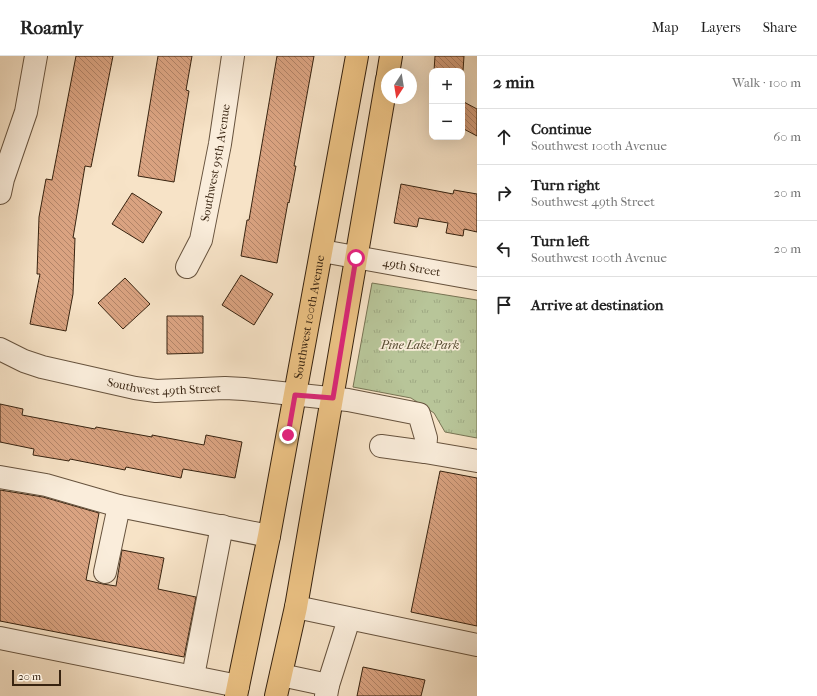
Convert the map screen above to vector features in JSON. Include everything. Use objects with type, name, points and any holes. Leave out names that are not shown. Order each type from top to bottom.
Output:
[{"type":"main road","name":"Southwest 100th Avenue","points":[[237,691],[269,536],[357,56]]},
{"type":"main road","points":[[389,68],[391,56]]},
{"type":"main road","points":[[276,696],[296,607],[383,104]]},
{"type":"street","points":[[0,193],[3,179],[26,112],[36,56]]},
{"type":"street","name":"Southwest 95th Avenue","points":[[187,267],[201,240],[220,144],[232,56]]},
{"type":"street","name":"49th Street","points":[[322,252],[477,279]]},
{"type":"street","name":"Southwest 49th Street","points":[[0,350],[24,362],[135,388],[156,391],[226,388],[348,400],[419,414],[426,438],[425,452]]},
{"type":"street","points":[[382,446],[477,460]]},
{"type":"street","points":[[0,477],[46,485],[119,506],[269,536]]},
{"type":"street","points":[[105,572],[119,506]]},
{"type":"street","points":[[193,676],[222,526]]},
{"type":"street","points":[[296,607],[477,645]]},
{"type":"street","points":[[281,675],[327,690],[349,619]]},
{"type":"street","points":[[0,638],[193,676],[237,691]]},
{"type":"green space","name":"Pine Lake Park","points":[[372,283],[477,300],[477,438],[445,432],[434,413],[411,398],[353,387]]},
{"type":"building","points":[[76,56],[113,56],[91,167],[85,166],[73,238],[75,238],[73,294],[66,331],[30,324],[40,274],[37,274],[39,217],[46,179],[52,180]]},
{"type":"building","points":[[158,56],[192,56],[186,90],[189,91],[174,182],[138,176]]},
{"type":"building","points":[[277,56],[314,56],[294,166],[296,166],[277,263],[241,256],[247,220],[249,220]]},
{"type":"building","points":[[435,56],[464,56],[463,68],[434,68]]},
{"type":"building","points":[[465,103],[477,109],[477,136],[465,130]]},
{"type":"building","points":[[401,184],[453,194],[454,190],[477,194],[477,232],[464,229],[463,236],[446,233],[448,223],[419,218],[417,227],[394,223]]},
{"type":"building","points":[[132,193],[162,212],[143,243],[112,224]]},
{"type":"building","points":[[241,275],[273,294],[254,325],[222,305]]},
{"type":"building","points":[[125,278],[150,304],[123,329],[98,303]]},
{"type":"building","points":[[167,316],[203,316],[203,353],[167,354]]},
{"type":"building","points":[[0,404],[23,409],[22,415],[95,429],[96,427],[152,437],[152,435],[204,445],[206,435],[242,442],[235,478],[183,469],[181,478],[126,467],[125,470],[70,459],[69,461],[33,455],[34,449],[0,442]]},
{"type":"building","points":[[440,471],[477,478],[477,626],[411,612]]},
{"type":"building","points":[[0,490],[43,497],[99,513],[86,580],[116,586],[122,550],[164,558],[158,589],[196,597],[184,657],[0,621]]},
{"type":"building","points":[[363,667],[425,680],[421,696],[357,696]]},
{"type":"route","points":[[288,435],[295,395],[333,398],[356,258]]}]
